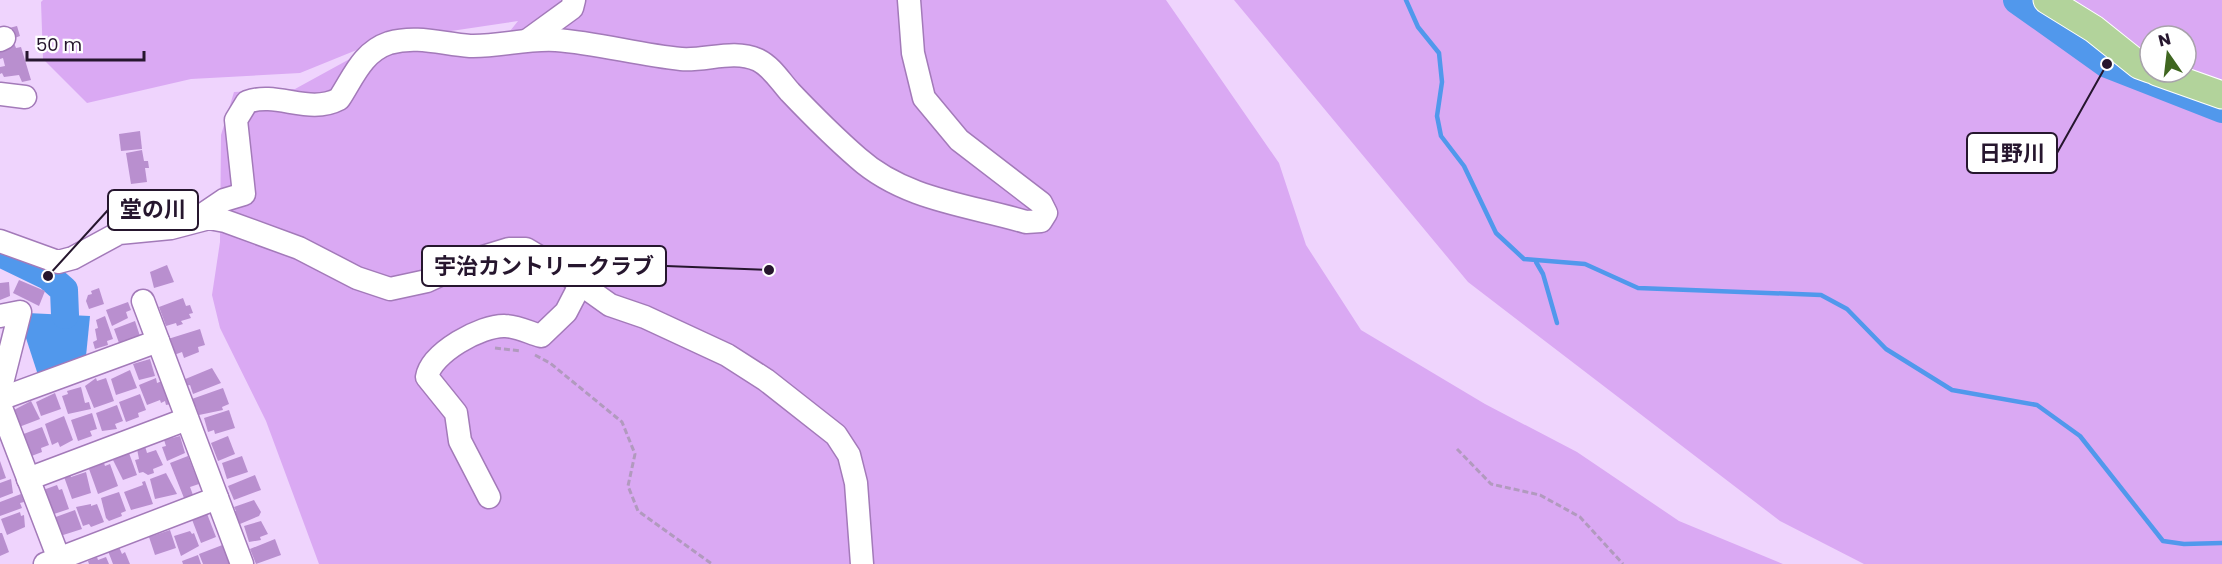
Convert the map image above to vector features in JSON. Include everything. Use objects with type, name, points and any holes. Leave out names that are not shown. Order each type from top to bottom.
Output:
[{"type":"main road","points":[[2047,0],[2094,30],[2138,64]]},
{"type":"main road","points":[[2191,84],[2222,95]]},
{"type":"street","points":[[528,40],[572,8],[574,0]]},
{"type":"street","points":[[193,221],[224,200],[244,194],[236,120],[247,102],[263,100],[324,105],[339,99],[366,57],[387,44],[406,39],[441,41],[468,46],[528,40],[584,43],[682,59],[708,59],[726,55],[759,61],[873,170],[910,190],[933,198],[1026,222],[1041,221],[1046,213],[1041,203],[959,140],[924,98],[913,53],[909,0]]},
{"type":"street","points":[[0,94],[25,97]]},
{"type":"street","points":[[0,240],[58,262],[73,258],[119,233],[171,228],[209,218],[225,221],[324,259],[367,283],[390,289],[427,280],[470,261],[509,249],[526,249],[558,268],[610,305],[645,317],[727,355],[766,380],[836,435],[849,455],[856,483],[862,564]]},
{"type":"street","points":[[489,497],[460,441],[456,413],[427,377],[429,367],[437,357],[487,329],[512,327],[541,336],[566,312],[580,285]]},
{"type":"street","points":[[143,301],[242,564]]},
{"type":"street","points":[[0,316],[20,312],[0,391]]},
{"type":"street","points":[[0,399],[158,341]]},
{"type":"street","points":[[0,405],[28,479],[52,561],[217,498]]},
{"type":"street","points":[[28,479],[187,419]]},
{"type":"path","points":[[487,348],[502,347],[528,352],[550,363],[622,422],[635,454],[628,486],[638,511],[712,564]]},
{"type":"path","points":[[1457,448],[1491,484],[1540,495],[1580,517],[1623,564]]},
{"type":"shaded area","points":[[43,0],[1166,0],[1279,163],[1306,245],[1361,330],[1485,404],[1577,452],[1679,521],[1783,564],[319,564],[266,421],[220,328],[212,295],[220,242],[221,135],[234,92],[295,89],[377,44],[369,45],[300,73],[191,79],[87,103],[43,59],[41,2]],"holes":[[[518,21],[506,36],[431,34]]]},
{"type":"shaded area","points":[[1234,0],[2222,0],[2222,564],[1864,564],[1780,521],[1468,282]]},
{"type":"water","points":[[27,313],[90,316],[86,356],[38,375],[24,332]]},
{"type":"building","points":[[17,26],[20,36],[9,40],[5,29]]},
{"type":"building","points":[[14,43],[16,48],[21,47],[31,80],[22,82],[19,75],[4,77],[2,73],[0,74],[0,67],[5,66],[3,58],[0,59],[0,45]]},
{"type":"building","points":[[140,131],[142,149],[121,151],[119,134]]},
{"type":"building","points":[[142,150],[144,161],[148,161],[149,168],[145,168],[147,182],[131,184],[126,153]]},
{"type":"building","points":[[167,265],[174,282],[154,288],[150,272]]},
{"type":"building","points":[[19,280],[45,291],[39,306],[13,293]]},
{"type":"building","points":[[9,282],[10,296],[0,300],[0,283]]},
{"type":"building","points":[[99,288],[104,304],[89,309],[86,301],[88,295]]},
{"type":"building","points":[[183,298],[186,306],[190,305],[193,313],[189,314],[191,318],[181,321],[183,324],[177,326],[176,323],[166,326],[159,307]]},
{"type":"building","points":[[128,302],[131,310],[126,312],[128,318],[112,326],[106,310]]},
{"type":"building","points":[[105,316],[113,339],[107,341],[108,345],[95,349],[93,342],[97,340],[95,329],[98,328],[96,320]]},
{"type":"building","points":[[135,321],[140,336],[127,343],[125,340],[119,343],[114,329]]},
{"type":"building","points":[[200,329],[205,345],[198,347],[199,352],[184,358],[182,352],[174,355],[168,339]]},
{"type":"building","points":[[150,359],[155,376],[139,380],[133,364]]},
{"type":"building","points":[[212,368],[221,383],[193,394],[190,385],[186,386],[183,380]]},
{"type":"building","points":[[130,370],[137,388],[116,395],[111,379]]},
{"type":"building","points":[[96,378],[97,381],[106,378],[114,401],[94,408],[85,386]]},
{"type":"building","points":[[156,378],[157,383],[162,381],[171,404],[166,405],[165,401],[161,403],[160,400],[147,405],[139,385]]},
{"type":"building","points":[[81,387],[85,403],[89,402],[91,409],[68,414],[62,396],[68,394],[67,391]]},
{"type":"building","points":[[223,388],[229,404],[222,407],[223,410],[199,415],[196,407],[193,409],[189,400]]},
{"type":"building","points":[[55,393],[61,409],[41,416],[36,402]]},
{"type":"building","points":[[140,394],[146,410],[138,413],[139,417],[126,422],[119,402]]},
{"type":"building","points":[[31,401],[40,419],[19,427],[12,411]]},
{"type":"building","points":[[117,405],[123,421],[115,424],[117,429],[102,431],[96,413]]},
{"type":"building","points":[[229,410],[235,428],[215,434],[214,430],[208,432],[204,418]]},
{"type":"building","points":[[92,413],[97,429],[90,431],[92,436],[78,441],[71,420]]},
{"type":"building","points":[[64,416],[73,440],[60,447],[58,442],[52,445],[45,424]]},
{"type":"building","points":[[42,427],[49,445],[41,448],[42,452],[29,457],[21,435]]},
{"type":"building","points":[[180,436],[185,453],[167,461],[162,447],[166,446],[164,440]]},
{"type":"building","points":[[228,436],[235,454],[218,461],[211,443]]},
{"type":"building","points":[[145,446],[147,453],[156,450],[163,465],[153,469],[154,473],[148,475],[143,472],[139,473],[135,460],[139,459],[137,449]]},
{"type":"building","points":[[129,453],[137,475],[123,480],[113,460]]},
{"type":"building","points":[[188,456],[199,484],[190,487],[193,495],[184,498],[170,463]]},
{"type":"building","points":[[242,456],[248,472],[227,479],[222,463]]},
{"type":"building","points":[[0,461],[6,478],[0,480]]},
{"type":"building","points":[[104,463],[105,466],[110,464],[118,486],[98,494],[89,469]]},
{"type":"building","points":[[69,472],[71,477],[86,472],[91,493],[72,499],[63,474]]},
{"type":"building","points":[[166,473],[177,494],[155,499],[150,479]]},
{"type":"building","points":[[255,475],[261,490],[234,500],[228,486]]},
{"type":"building","points":[[11,479],[13,493],[0,498],[0,483]]},
{"type":"building","points":[[145,481],[153,504],[131,510],[124,492],[143,485],[142,482]]},
{"type":"building","points":[[57,485],[59,490],[62,489],[69,509],[54,514],[51,513],[43,490]]},
{"type":"building","points":[[119,492],[126,511],[121,513],[122,516],[109,521],[106,518],[101,498]]},
{"type":"building","points":[[21,494],[24,502],[20,503],[22,508],[0,516],[0,502]]},
{"type":"building","points":[[254,500],[261,512],[259,516],[240,524],[233,512],[236,511],[234,507]]},
{"type":"building","points":[[91,504],[91,506],[97,504],[104,522],[91,527],[89,524],[83,526],[76,507]]},
{"type":"building","points":[[75,510],[82,529],[60,536],[53,518]]},
{"type":"building","points":[[206,511],[216,537],[201,543],[191,517]]},
{"type":"building","points":[[20,512],[21,516],[24,515],[25,527],[7,535],[1,519]]},
{"type":"building","points":[[261,521],[268,534],[260,537],[261,540],[249,542],[244,526]]},
{"type":"building","points":[[170,530],[176,548],[155,555],[149,537]]},
{"type":"building","points":[[190,531],[194,533],[199,546],[181,556],[174,536]]},
{"type":"building","points":[[0,533],[2,533],[9,552],[0,556]]},
{"type":"building","points":[[275,539],[281,555],[256,564],[250,549]]},
{"type":"building","points":[[225,544],[232,564],[203,564],[199,554]]},
{"type":"building","points":[[119,547],[122,554],[125,552],[130,564],[113,564],[108,551]]},
{"type":"building","points":[[198,555],[201,564],[183,564],[182,561]]},
{"type":"building","points":[[97,557],[98,560],[106,557],[109,564],[89,564],[88,561]]},
{"type":"waterway","points":[[1406,0],[1418,27],[1439,53],[1442,82],[1437,116],[1441,136],[1464,166],[1496,233],[1524,259],[1585,264],[1638,288],[1821,295],[1847,309],[1886,349],[1952,390],[2037,405],[2080,436],[2163,541],[2184,544],[2222,543]]},
{"type":"waterway","points":[[2017,0],[2107,64],[2222,109]]},
{"type":"waterway","points":[[0,253],[48,276],[64,290],[65,315]]},
{"type":"waterway","points":[[1536,262],[1543,274],[1557,323]]},
{"type":"place","name":"日野川","points":[[2107,64]]},
{"type":"place","name":"宇治カントリークラブ","points":[[769,270]]},
{"type":"place","name":"堂の川","points":[[48,276]]}]
